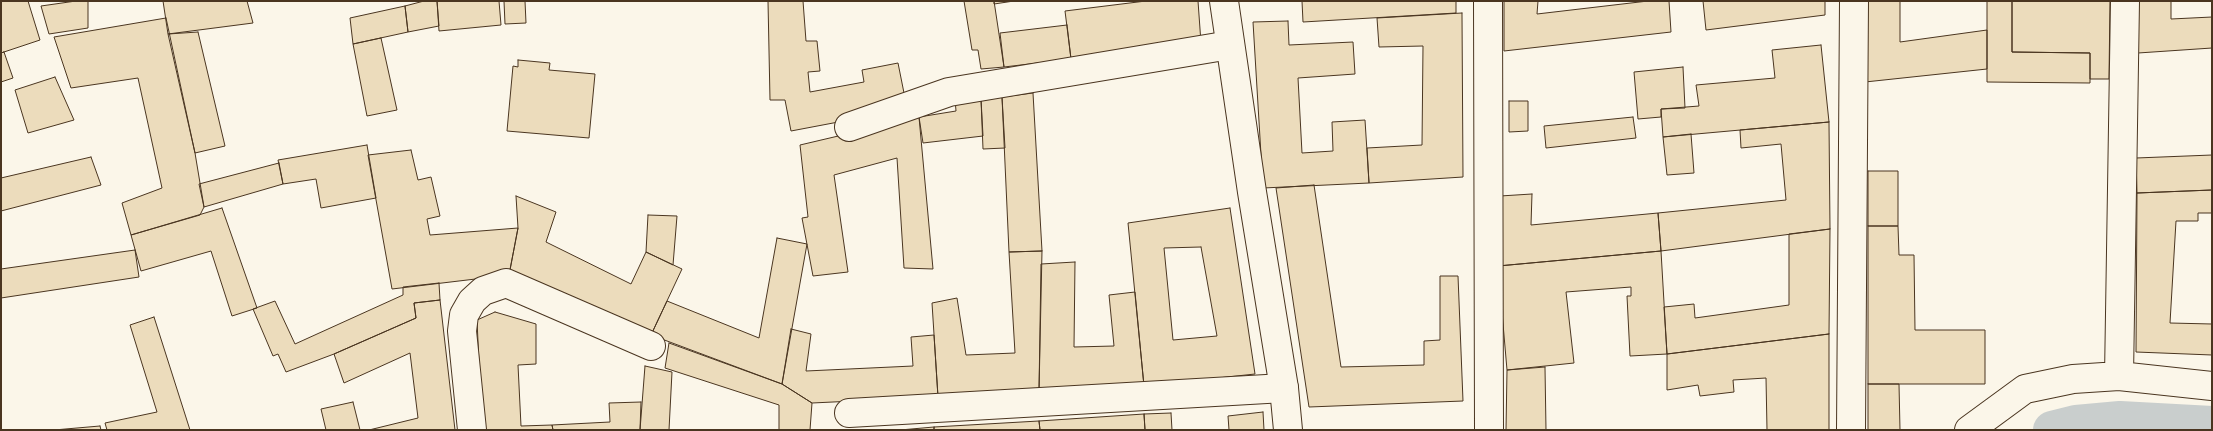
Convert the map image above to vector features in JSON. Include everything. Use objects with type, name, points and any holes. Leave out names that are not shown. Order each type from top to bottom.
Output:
[{"type":"street","points":[[1224,1],[1284,388],[1288,430]]},
{"type":"street","points":[[1488,1],[1489,430]]},
{"type":"street","points":[[1851,430],[1854,1]]},
{"type":"street","points":[[2118,376],[2125,1]]},
{"type":"street","points":[[849,127],[949,92],[1230,45]]},
{"type":"street","points":[[472,430],[462,331],[464,315],[472,301],[483,291],[506,283],[651,346]]},
{"type":"street","points":[[1969,430],[2025,389],[2073,379],[2118,376],[2212,386]]},
{"type":"street","points":[[849,413],[1284,388]]},
{"type":"building","points":[[1,1],[28,1],[40,40],[1,53]]},
{"type":"building","points":[[88,1],[88,28],[49,34],[41,6]]},
{"type":"building","points":[[163,1],[247,1],[253,23],[168,34]]},
{"type":"building","points":[[424,1],[437,1],[439,26],[408,32],[405,6]]},
{"type":"building","points":[[437,1],[499,1],[501,25],[439,31]]},
{"type":"building","points":[[504,1],[525,1],[526,23],[505,24]]},
{"type":"building","points":[[768,1],[803,1],[806,41],[817,41],[820,71],[808,72],[810,92],[864,82],[862,70],[898,63],[905,98],[870,116],[791,131],[785,100],[770,100]]},
{"type":"building","points":[[964,1],[994,1],[1004,67],[981,69],[978,50],[972,50]]},
{"type":"building","points":[[994,1],[1014,1],[994,4]]},
{"type":"building","points":[[1146,1],[1198,1],[1201,43],[1071,59],[1065,11]]},
{"type":"building","points":[[1302,1],[1456,1],[1456,13],[1303,22]]},
{"type":"building","points":[[1504,1],[1538,1],[1537,14],[1648,1],[1669,1],[1671,32],[1504,51]]},
{"type":"building","points":[[1703,1],[1825,1],[1825,15],[1706,30]]},
{"type":"building","points":[[1866,1],[1900,1],[1900,42],[1987,30],[1987,69],[1865,82]]},
{"type":"building","points":[[1987,1],[2012,1],[2012,52],[2090,53],[2090,83],[1987,82]]},
{"type":"building","points":[[2012,1],[2110,1],[2109,79],[2090,79],[2090,53],[2012,52]]},
{"type":"building","points":[[2138,1],[2171,1],[2171,19],[2212,17],[2212,48],[2138,53]]},
{"type":"building","points":[[405,6],[408,32],[353,44],[350,18]]},
{"type":"building","points":[[1462,13],[1463,177],[1369,183],[1367,148],[1422,145],[1423,46],[1379,47],[1377,18]]},
{"type":"building","points":[[166,18],[195,153],[204,207],[200,215],[131,235],[122,203],[162,188],[138,78],[71,88],[54,37]]},
{"type":"building","points":[[1288,21],[1289,45],[1353,42],[1355,74],[1298,78],[1302,153],[1333,151],[1332,122],[1365,120],[1369,183],[1263,188],[1253,22]]},
{"type":"building","points":[[1067,25],[1071,59],[1004,67],[1000,33]]},
{"type":"building","points":[[198,32],[225,146],[195,153],[168,34]]},
{"type":"building","points":[[381,38],[397,110],[367,116],[353,44]]},
{"type":"building","points":[[1821,45],[1829,122],[1663,137],[1661,109],[1699,106],[1696,85],[1775,78],[1772,50]]},
{"type":"building","points":[[4,52],[13,78],[1,82],[1,53]]},
{"type":"building","points":[[518,60],[550,63],[549,70],[595,74],[589,138],[507,131],[513,66],[518,67]]},
{"type":"building","points":[[1683,67],[1685,108],[1661,109],[1661,117],[1638,119],[1634,72]]},
{"type":"building","points":[[55,77],[74,120],[28,133],[15,90]]},
{"type":"building","points":[[1033,93],[1042,251],[1009,252],[1002,97]]},
{"type":"building","points":[[1002,97],[1005,148],[983,149],[981,99]]},
{"type":"building","points":[[955,99],[981,99],[983,136],[923,143],[919,117],[956,111]]},
{"type":"building","points":[[1509,101],[1528,101],[1528,131],[1509,132]]},
{"type":"building","points":[[919,117],[933,269],[904,268],[897,158],[834,175],[848,272],[813,276],[802,218],[808,217],[800,145]]},
{"type":"building","points":[[1633,117],[1636,138],[1546,148],[1544,126]]},
{"type":"building","points":[[1829,122],[1830,229],[1661,251],[1658,213],[1786,200],[1781,144],[1741,148],[1740,130]]},
{"type":"building","points":[[1691,134],[1694,173],[1667,175],[1663,137]]},
{"type":"building","points":[[367,145],[376,198],[321,208],[316,179],[283,184],[278,160]]},
{"type":"building","points":[[411,150],[418,180],[431,177],[440,216],[427,219],[430,235],[518,228],[509,275],[392,289],[368,155]]},
{"type":"building","points":[[2212,155],[2212,190],[2137,193],[2136,158]]},
{"type":"building","points":[[91,157],[101,185],[1,211],[1,178]]},
{"type":"building","points":[[279,163],[283,184],[204,207],[199,184]]},
{"type":"building","points":[[1868,171],[1898,171],[1898,226],[1868,226]]},
{"type":"building","points":[[1314,185],[1341,367],[1424,365],[1424,341],[1440,340],[1440,276],[1458,276],[1463,401],[1309,407],[1276,188]]},
{"type":"building","points":[[2212,190],[2212,213],[2198,213],[2198,221],[2176,221],[2170,323],[2212,324],[2212,355],[2136,352],[2137,193]]},
{"type":"building","points":[[1532,194],[1531,225],[1658,213],[1661,251],[1498,266],[1500,196]]},
{"type":"building","points":[[516,196],[556,212],[546,242],[631,284],[646,252],[682,269],[651,335],[509,275],[518,228]]},
{"type":"building","points":[[222,208],[257,308],[232,316],[211,251],[141,271],[131,235]]},
{"type":"building","points":[[1230,208],[1255,374],[1144,386],[1128,223]],"holes":[[[1201,247],[1217,336],[1173,340],[1164,248]]]},
{"type":"building","points":[[648,215],[677,216],[673,265],[646,252]]},
{"type":"building","points":[[1868,226],[1898,226],[1899,255],[1914,255],[1915,330],[1985,330],[1985,384],[1868,384]]},
{"type":"building","points":[[1830,229],[1829,334],[1667,354],[1664,307],[1694,304],[1695,318],[1789,305],[1789,234]]},
{"type":"building","points":[[777,238],[807,244],[782,384],[651,335],[667,301],[759,338]]},
{"type":"building","points":[[135,250],[139,277],[1,298],[1,269]]},
{"type":"building","points":[[1042,251],[1039,391],[938,397],[932,303],[957,298],[966,355],[1015,353],[1009,252]]},
{"type":"building","points":[[1661,251],[1667,354],[1630,356],[1627,296],[1631,296],[1631,287],[1566,292],[1574,363],[1507,370],[1498,266]]},
{"type":"building","points":[[1075,262],[1074,347],[1114,346],[1109,295],[1135,292],[1144,386],[1039,391],[1041,264]]},
{"type":"building","points":[[439,283],[440,300],[414,303],[416,318],[334,354],[286,372],[278,354],[273,356],[253,309],[275,301],[295,344],[403,295],[403,287]]},
{"type":"building","points":[[440,300],[455,430],[369,430],[418,418],[410,353],[344,383],[334,354],[416,318],[414,303]]},
{"type":"building","points":[[495,312],[536,324],[536,364],[518,365],[521,426],[552,425],[553,430],[482,430],[477,320]]},
{"type":"building","points":[[154,317],[190,430],[107,430],[105,423],[157,412],[130,325]]},
{"type":"building","points":[[791,329],[811,334],[806,371],[913,366],[911,337],[934,335],[938,397],[812,403],[782,384]]},
{"type":"building","points":[[1829,334],[1829,430],[1767,430],[1766,378],[1733,380],[1734,392],[1700,396],[1698,385],[1667,390],[1667,354]]},
{"type":"building","points":[[669,343],[782,384],[812,403],[810,430],[779,430],[779,405],[665,368]]},
{"type":"building","points":[[645,366],[672,372],[669,430],[640,430]]},
{"type":"building","points":[[1545,367],[1546,430],[1506,430],[1507,370]]},
{"type":"building","points":[[1868,384],[1899,384],[1900,430],[1868,430]]},
{"type":"building","points":[[353,402],[360,430],[326,430],[321,409]]},
{"type":"building","points":[[641,402],[640,430],[553,430],[552,425],[610,422],[609,403]]},
{"type":"building","points":[[1263,412],[1264,430],[1229,430],[1228,416]]},
{"type":"building","points":[[1171,413],[1172,430],[1145,430],[1144,414]]},
{"type":"building","points":[[1144,414],[1145,430],[1040,430],[1039,421]]},
{"type":"building","points":[[1039,421],[1040,430],[934,430],[934,427]]},
{"type":"building","points":[[100,426],[101,430],[54,430]]},
{"type":"building","points":[[934,427],[934,430],[900,430]]},
{"type":"waterway","points":[[2052,430],[2076,424],[2120,420],[2212,425]]}]
